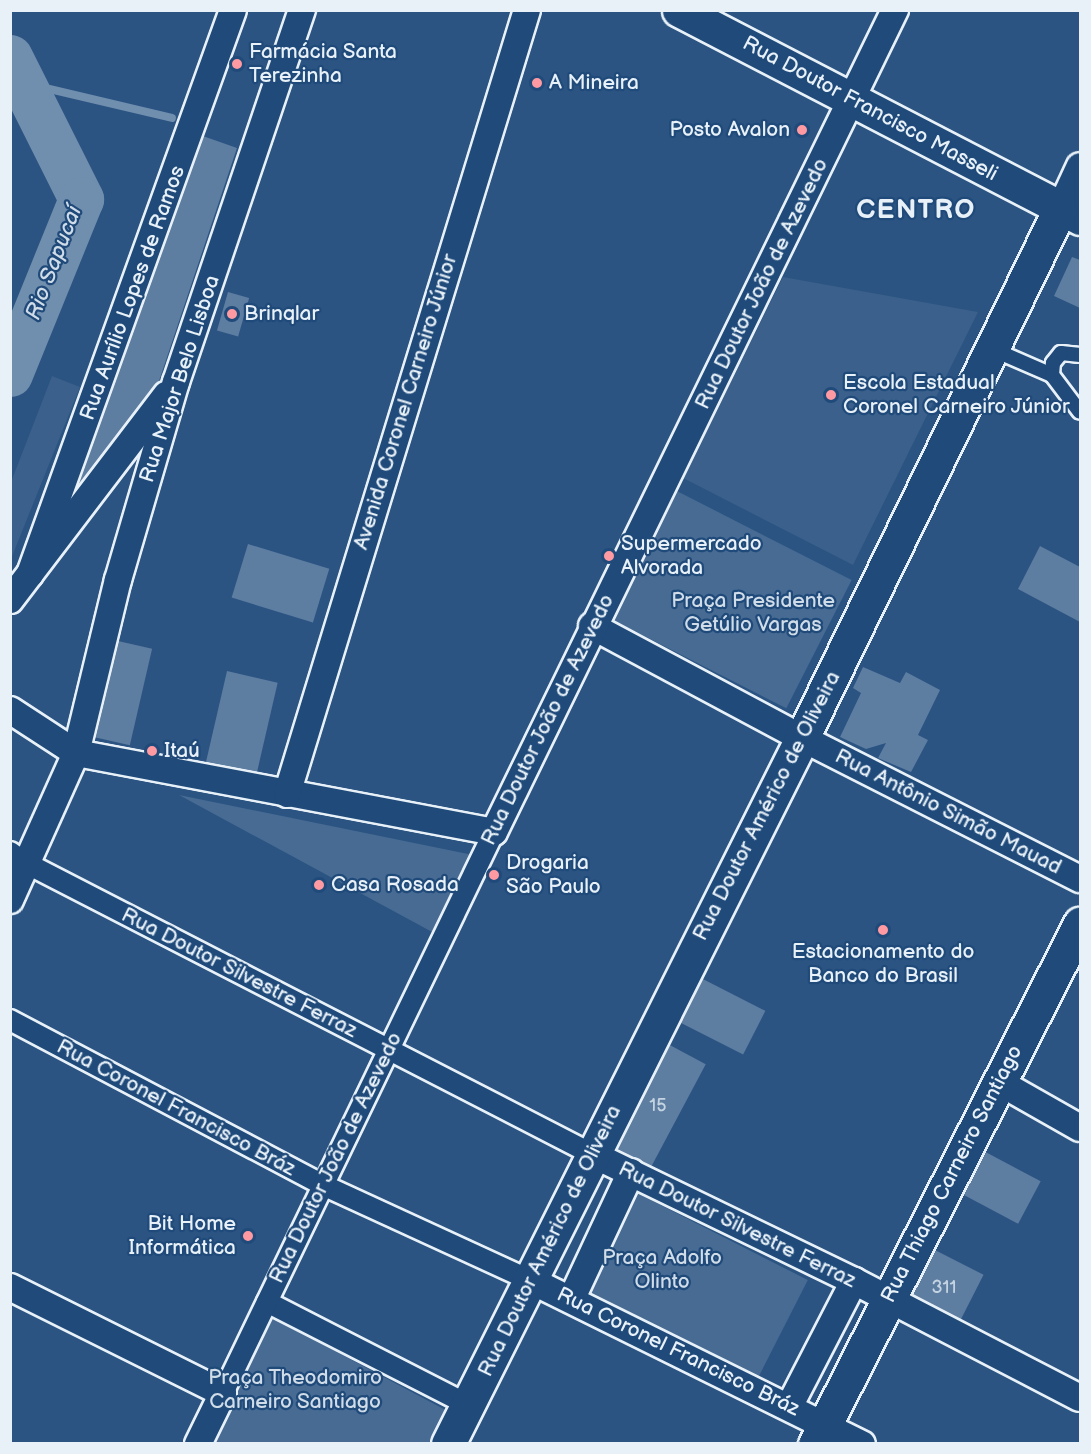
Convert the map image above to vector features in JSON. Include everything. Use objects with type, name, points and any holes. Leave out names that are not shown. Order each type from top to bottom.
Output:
[{"type":"main road","name":"Rua Doutor Francisco Masseli","points":[[679,10],[853,98],[1070,214]]},
{"type":"main road","name":"Rua Doutor Américo de Oliveira","points":[[448,1443],[532,1281],[592,1154],[802,738],[990,348],[1070,214]]},
{"type":"main road","name":"Rua Thiago Carneiro Santiago","points":[[820,1434],[1080,924]]},
{"type":"street","name":"Rua Aurílio Lopes de Ramos","points":[[30,574],[233,10]]},
{"type":"street","name":"Rua Major Belo Lisboa","points":[[10,900],[18,857],[76,753],[118,580],[176,382],[302,10]]},
{"type":"street","name":"Avenida Coronel Carneiro Júnior","points":[[287,794],[527,10]]},
{"type":"street","name":"Rua Doutor João de Azevedo","points":[[267,1302],[592,627],[895,10]]},
{"type":"street","name":"Rua Doutor Américo de Oliveira","points":[[1070,214],[1080,166]]},
{"type":"street","points":[[10,600],[176,382]]},
{"type":"street","name":"Rua Antônio Simão Mauad","points":[[592,627],[802,738],[1080,879]]},
{"type":"street","points":[[10,710],[76,753],[494,832]]},
{"type":"street","name":"Rua Doutor Silvestre Ferraz","points":[[18,857],[592,1154],[854,1281],[1080,1398]]},
{"type":"street","name":"Rua Coronel Francisco Bráz","points":[[10,1020],[323,1185],[572,1298],[789,1407],[820,1434],[862,1443]]},
{"type":"street","points":[[999,1082],[1080,1128]]},
{"type":"street","points":[[572,1298],[631,1172]]},
{"type":"street","points":[[789,1407],[854,1281]]},
{"type":"street","points":[[10,1287],[223,1393]]},
{"type":"street","points":[[198,1443],[267,1302],[468,1405]]},
{"type":"lane","points":[[990,348],[1052,375],[1080,412]]},
{"type":"lane","points":[[1052,375],[1053,363],[1060,353],[1080,355]]},
{"type":"shaded area","name":"Escola Estadual Coronel Carneiro Júnior","points":[[783,277],[978,312],[853,565],[683,478]]},
{"type":"shaded area","points":[[52,376],[80,387],[11,559],[11,482]]},
{"type":"green space","name":"Praça Presidente Getúlio Vargas","points":[[669,487],[852,580],[786,708],[604,615]]},
{"type":"green space","points":[[179,795],[473,855],[434,933]]},
{"type":"green space","name":"Praça Adolfo Olinto","points":[[635,1192],[808,1280],[756,1383],[583,1294]]},
{"type":"green space","name":"Praça Theodomiro Carneiro Santiago","points":[[273,1318],[453,1414],[438,1443],[210,1444]]},
{"type":"building","points":[[200,135],[237,148],[154,396],[85,488],[72,484]]},
{"type":"building","points":[[1072,257],[1080,260],[1080,308],[1054,296]]},
{"type":"building","name":"Brinqlar","points":[[228,292],[249,298],[238,337],[217,330]]},
{"type":"building","points":[[248,544],[329,569],[313,622],[232,598]]},
{"type":"building","points":[[1040,546],[1080,567],[1080,622],[1018,589]]},
{"type":"building","points":[[118,641],[152,649],[130,745],[96,737]]},
{"type":"building","points":[[863,667],[900,683],[906,672],[940,690],[918,735],[928,740],[911,772],[878,758],[886,743],[866,749],[840,737],[861,693],[853,688]]},
{"type":"building","points":[[227,671],[278,683],[256,778],[205,766]]},
{"type":"building","points":[[695,975],[765,1011],[743,1055],[673,1019]]},
{"type":"building","points":[[666,1043],[706,1064],[650,1169],[610,1148]]},
{"type":"building","points":[[978,1148],[1041,1181],[1018,1224],[955,1190]]},
{"type":"building","points":[[931,1248],[984,1275],[957,1326],[905,1300]]},
{"type":"waterway","name":"Rio Sapucaí","points":[[10,57],[81,199],[10,374]]},
{"type":"waterway","points":[[24,83],[172,118]]},
{"type":"place","name":"Farmácia Santa Terezinha","points":[[237,64]]},
{"type":"place","name":"A Mineira","points":[[537,83]]},
{"type":"place","name":"Posto Avalon","points":[[802,130]]},
{"type":"place","name":"Brinqlar","points":[[232,314]]},
{"type":"place","name":"Escola Estadual Coronel Carneiro Júnior","points":[[831,395]]},
{"type":"place","name":"Supermercado Alvorada","points":[[609,556]]},
{"type":"place","name":"Itaú","points":[[152,751]]},
{"type":"place","name":"Drogaria São Paulo","points":[[494,875]]},
{"type":"place","name":"Casa Rosada","points":[[319,885]]},
{"type":"place","name":"Estacionamento do Banco do Brasil","points":[[883,930]]},
{"type":"place","name":"Bit Home Informática","points":[[248,1236]]},
{"type":"district","name":"CENTRO","points":[[916,211]]}]
